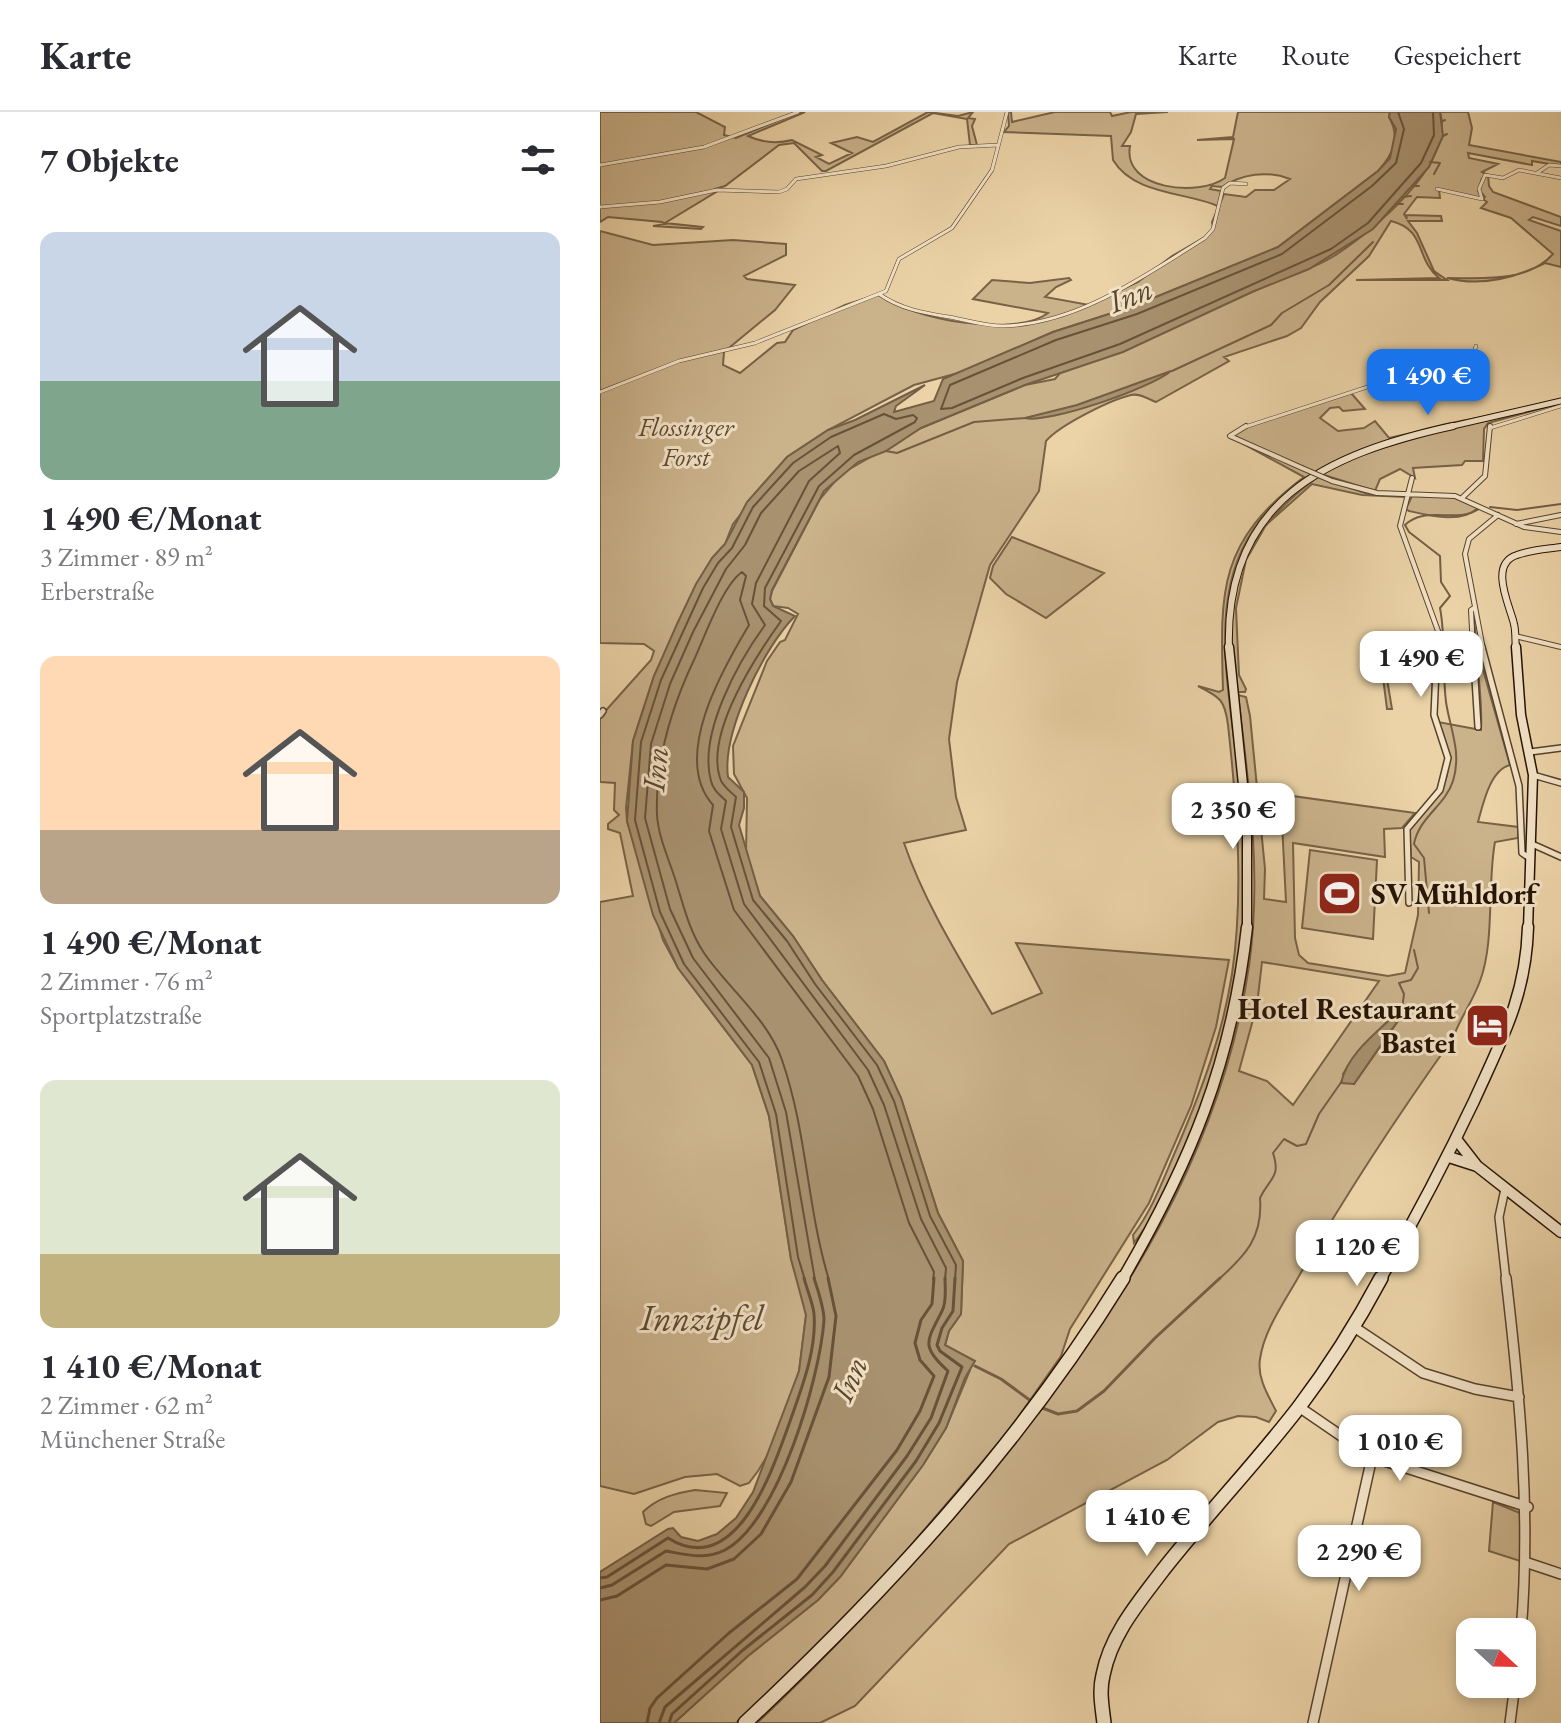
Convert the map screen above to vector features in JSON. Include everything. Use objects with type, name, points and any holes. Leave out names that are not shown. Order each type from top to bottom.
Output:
[{"type":"main road","points":[[745,1723],[836,1637],[919,1549],[1032,1411],[1092,1328],[1135,1260],[1178,1177],[1211,1099],[1235,1015],[1246,946],[1250,870],[1228,613],[1234,574],[1246,546],[1280,502],[1337,463],[1405,437],[1561,404]]},
{"type":"main road","points":[[1104,1723],[1100,1693],[1103,1672],[1113,1643],[1130,1613],[1194,1529],[1299,1407],[1354,1327],[1449,1157],[1515,1012],[1524,988],[1533,775],[1521,715],[1513,620],[1503,591],[1507,561],[1520,552],[1561,547]]},
{"type":"main road","points":[[1456,1139],[1477,1166],[1561,1232]]},
{"type":"main road","points":[[1449,1157],[1477,1166]]},
{"type":"street","points":[[600,165],[704,147],[747,134],[798,112]]},
{"type":"street","points":[[600,392],[679,361],[755,343],[890,288],[897,263],[903,256],[952,228],[992,170],[1007,112]]},
{"type":"street","points":[[600,207],[660,202],[717,190],[779,192],[787,189],[796,179],[886,166],[959,147],[998,145]]},
{"type":"street","points":[[1537,173],[1549,165],[1561,166]]},
{"type":"street","points":[[1437,189],[1482,199],[1479,189],[1485,175],[1503,178],[1519,170],[1561,178]]},
{"type":"street","points":[[879,294],[892,304],[911,310],[1002,326],[1072,311],[1140,280],[1205,238],[1213,229],[1224,186],[1230,183],[1246,184]]},
{"type":"street","points":[[1476,346],[1474,352],[1243,427],[1230,436],[1332,481],[1370,492],[1463,497],[1516,524],[1533,530],[1561,532]]},
{"type":"street","points":[[1463,497],[1485,476],[1490,426],[1561,404]]},
{"type":"street","points":[[1409,903],[1407,829],[1440,790],[1448,758],[1434,715],[1438,631],[1400,526],[1412,478]]},
{"type":"street","points":[[1498,515],[1466,544],[1465,554],[1502,729],[1519,786],[1523,855],[1531,859]]},
{"type":"street","points":[[1516,524],[1561,515]]},
{"type":"street","points":[[1474,608],[1471,610],[1471,657],[1478,681],[1478,727]]},
{"type":"street","points":[[1515,636],[1561,647]]},
{"type":"street","points":[[1439,660],[1471,657]]},
{"type":"street","points":[[1530,752],[1561,748]]},
{"type":"street","points":[[1533,775],[1561,783]]},
{"type":"street","points":[[1532,844],[1561,857]]},
{"type":"street","points":[[1505,1189],[1499,1217],[1528,1507],[1528,1563],[1522,1618]]},
{"type":"street","points":[[1354,1327],[1423,1373],[1475,1389],[1519,1397]]},
{"type":"street","points":[[1299,1407],[1372,1457],[1528,1507]]},
{"type":"street","points":[[1313,1723],[1372,1457]]},
{"type":"street","points":[[1528,1563],[1561,1574]]},
{"type":"street","points":[[1510,1723],[1513,1698]]},
{"type":"green space","points":[[600,112],[696,112],[725,127],[724,135],[736,138],[805,112],[748,136],[770,142],[792,140],[822,155],[816,157],[829,164],[852,153],[831,143],[857,137],[873,142],[928,112],[958,116],[973,112],[968,118],[975,119],[972,126],[977,145],[970,145],[967,119],[933,113],[826,171],[822,171],[794,143],[779,145],[725,186],[715,189],[716,192],[665,223],[703,227],[701,229],[653,226],[665,224],[608,217],[600,222]]},
{"type":"green space","points":[[1008,112],[1011,112],[1012,122],[1055,112],[1110,112],[1112,116],[1131,112],[1168,112],[1136,114],[1131,132],[1122,146],[1130,146],[1131,161],[1138,172],[1165,186],[1181,188],[1213,184],[1225,178],[1234,139],[1197,140],[1233,137],[1238,112],[1390,112],[1395,139],[1388,159],[1378,171],[1278,247],[1134,306],[1053,332],[962,372],[914,385],[828,430],[787,457],[733,524],[725,544],[712,558],[654,676],[633,741],[627,821],[663,940],[678,968],[752,1065],[769,1116],[791,1259],[806,1315],[799,1371],[772,1448],[749,1483],[740,1486],[717,1474],[685,1477],[634,1494],[600,1486],[600,902],[633,896],[620,833],[608,829],[608,824],[619,815],[614,810],[615,783],[600,782],[600,717],[651,660],[654,651],[644,644],[600,643],[600,231],[653,245],[733,240],[786,244],[786,255],[744,276],[747,279],[795,285],[775,310],[724,352],[723,365],[740,373],[777,343],[785,342],[793,330],[845,305],[879,294],[894,303],[938,318],[964,323],[1012,324],[1048,313],[973,299],[992,280],[1030,283],[1069,278],[1071,280],[1045,297],[1089,305],[1138,282],[1172,256],[1205,237],[1213,228],[1212,222],[1224,194],[1246,197],[1255,190],[1274,190],[1290,179],[1255,175],[1222,187],[1212,186],[1210,189],[1221,191],[1218,206],[1161,191],[1134,180],[1113,160],[1111,136],[1004,132],[1009,126]]},
{"type":"green space","points":[[1440,112],[1468,112],[1472,128],[1469,145],[1561,162],[1561,166],[1532,161],[1532,165],[1468,153],[1469,158],[1498,164],[1482,172],[1488,175],[1493,192],[1561,217],[1561,226],[1533,217],[1529,220],[1561,231],[1561,267],[1545,263],[1533,269],[1553,254],[1511,218],[1481,208],[1487,202],[1480,191],[1482,178],[1478,191],[1481,198],[1439,189],[1440,198],[1417,197],[1404,214],[1407,219],[1406,215],[1441,216],[1442,221],[1408,221],[1417,233],[1434,271],[1447,280],[1356,280],[1439,278],[1426,262],[1416,238],[1402,225],[1391,221],[1369,256],[1320,302],[1301,328],[1287,336],[1224,357],[1229,361],[1156,402],[1134,395],[1111,402],[1074,421],[1046,441],[1039,491],[990,565],[957,682],[949,739],[956,797],[966,830],[904,843],[933,909],[992,1014],[1042,993],[1016,943],[1229,960],[1216,1027],[1191,1106],[1149,1203],[1070,1329],[1061,1356],[1007,1433],[889,1571],[803,1661],[736,1723],[674,1723],[748,1656],[818,1600],[840,1577],[923,1465],[946,1428],[970,1370],[959,1353],[945,1345],[949,1331],[961,1314],[963,1261],[938,1213],[901,1098],[884,1061],[760,896],[746,854],[747,798],[734,774],[733,746],[767,661],[780,642],[785,640],[798,614],[788,608],[773,606],[770,599],[772,591],[820,499],[841,474],[921,428],[1025,385],[1055,379],[1060,373],[1135,345],[1315,266],[1350,245],[1389,213],[1423,174],[1435,153],[1441,132]]},
{"type":"green space","points":[[1524,272],[1510,277],[1485,281],[1447,278],[1503,277]]},
{"type":"green space","points":[[1351,393],[1365,409],[1343,411],[1339,407],[1330,408],[1320,418],[1338,431],[1364,428],[1375,421],[1389,438],[1413,433],[1382,444],[1298,485],[1267,512],[1245,542],[1232,576],[1226,611],[1225,648],[1243,828],[1245,895],[1242,936],[1225,1029],[1196,1125],[1157,1209],[1134,1243],[1133,1235],[1159,1190],[1211,1060],[1228,996],[1236,943],[1238,850],[1228,725],[1220,700],[1198,686],[1219,692],[1223,690],[1222,624],[1225,596],[1230,570],[1240,547],[1255,524],[1276,501],[1304,477],[1229,436],[1245,427]]},
{"type":"green space","points":[[1561,399],[1520,410],[1477,418]]},
{"type":"green space","points":[[1561,403],[1488,423],[1484,429],[1483,461],[1413,468],[1415,478],[1400,469],[1380,479],[1375,491],[1321,474],[1365,453],[1440,431]]},
{"type":"green space","points":[[1477,418],[1413,433],[1437,426]]},
{"type":"green space","points":[[1318,477],[1365,493],[1406,497],[1362,495],[1312,484],[1269,523],[1297,493]]},
{"type":"green space","points":[[1416,494],[1463,498],[1479,507],[1464,516],[1455,517],[1409,511],[1406,509]]},
{"type":"green space","points":[[1265,527],[1246,560],[1236,608],[1239,675],[1246,689],[1245,692],[1238,692],[1232,643],[1235,591],[1241,569],[1251,548]]},
{"type":"green space","points":[[1012,537],[1104,573],[1046,618],[1006,594],[990,578],[993,566]]},
{"type":"green space","points":[[1473,613],[1478,652],[1510,765],[1492,780],[1478,822],[1518,827],[1518,838],[1495,842],[1485,965],[1453,1038],[1354,1185],[1270,1327],[1260,1359],[1264,1386],[1276,1411],[1269,1422],[1256,1417],[1238,1416],[1218,1422],[1167,1460],[1009,1544],[855,1706],[820,1723],[757,1723],[917,1558],[1006,1452],[1089,1341],[1126,1284],[1191,1164],[1216,1100],[1236,1034],[1253,932],[1252,830],[1238,695],[1246,697],[1250,716],[1265,869],[1264,899],[1286,902],[1282,823],[1285,795],[1415,813],[1402,828],[1384,829],[1385,857],[1293,843],[1295,938],[1299,955],[1308,963],[1388,976],[1405,973],[1418,915],[1419,862],[1411,857],[1409,828],[1440,791],[1448,769],[1445,741],[1438,722],[1481,730]],"holes":[[[1262,962],[1379,981],[1293,1105],[1267,1081],[1239,1071],[1257,1005]],[[1402,1008],[1401,1017],[1354,1084],[1343,1074],[1363,1047]]]},
{"type":"green space","points":[[1380,654],[1405,657],[1407,671],[1402,681],[1387,679],[1392,709],[1387,709]]},
{"type":"green space","name":"SV Mühldorf","points":[[1310,850],[1377,860],[1373,939],[1302,928]]},
{"type":"green space","points":[[695,1490],[727,1493],[720,1506],[674,1512],[651,1526],[646,1524],[643,1512],[648,1507],[667,1497]]},
{"type":"green space","points":[[1493,1502],[1520,1513],[1520,1561],[1489,1551]]},
{"type":"water","name":"Inn","points":[[1390,112],[1440,112],[1443,136],[1429,167],[1373,229],[1309,269],[1123,352],[1025,385],[921,428],[886,451],[858,462],[824,491],[772,590],[770,599],[773,606],[795,616],[771,648],[738,714],[728,758],[728,777],[744,792],[739,825],[760,896],[884,1061],[901,1098],[938,1213],[963,1261],[961,1314],[949,1331],[945,1345],[975,1361],[965,1378],[946,1428],[923,1465],[840,1577],[818,1600],[748,1656],[674,1723],[600,1723],[600,1572],[668,1529],[673,1528],[681,1537],[698,1541],[717,1534],[736,1518],[753,1492],[799,1371],[806,1315],[791,1259],[769,1116],[752,1065],[678,968],[653,915],[627,821],[633,741],[654,676],[696,584],[725,544],[747,502],[787,457],[828,430],[925,385],[896,406],[894,412],[934,401],[943,379],[1053,332],[1134,306],[1278,247],[1378,171],[1390,158],[1396,129],[1389,117]]},
{"type":"water","points":[[1171,371],[1099,403],[1055,416],[1025,418],[1077,405]]},
{"type":"water","points":[[1403,1007],[1401,1016],[1354,1084],[1341,1083],[1358,1051]]},
{"type":"waterway","points":[[1441,122],[1445,120]]},
{"type":"waterway","points":[[1443,136],[1447,134]]},
{"type":"waterway","points":[[1430,162],[1440,163],[1434,174]]},
{"type":"waterway","points":[[1412,186],[1419,186]]},
{"type":"waterway","points":[[1402,197],[1411,196]]},
{"type":"waterway","points":[[1396,204],[1403,204]]},
{"type":"waterway","points":[[1172,371],[1271,325],[1282,313],[1329,285],[1373,242]]},
{"type":"waterway","points":[[886,451],[897,453],[974,422],[1026,418]]},
{"type":"waterway","points":[[1490,507],[1517,510],[1561,504]]},
{"type":"waterway","points":[[1429,913],[1424,858],[1414,844],[1421,826],[1449,790],[1455,770],[1456,750],[1446,702],[1440,608],[1450,596],[1441,582],[1440,556],[1409,532],[1405,525],[1422,516],[1460,515],[1479,509]]},
{"type":"waterway","points":[[1402,1009],[1404,994],[1399,983],[1411,980],[1418,968],[1414,950]]},
{"type":"waterway","points":[[1218,1280],[1251,1244],[1259,1224],[1260,1198],[1275,1173],[1273,1153],[1284,1139],[1297,1146],[1306,1144],[1319,1114],[1342,1081]]},
{"type":"waterway","points":[[1040,1407],[1058,1414],[1077,1411],[1104,1391],[1220,1278]]},
{"type":"waterway","points":[[975,1366],[1001,1379],[1031,1401]]},
{"type":"place","name":"SV Mühldorf","points":[[1340,894]]},
{"type":"place","name":"Hotel Restaurant Bastei","points":[[1487,1026]]},
{"type":"park label","name":"Flossinger Forst","points":[[686,442]]},
{"type":"park label","name":"Innzipfel","points":[[702,1317]]}]
